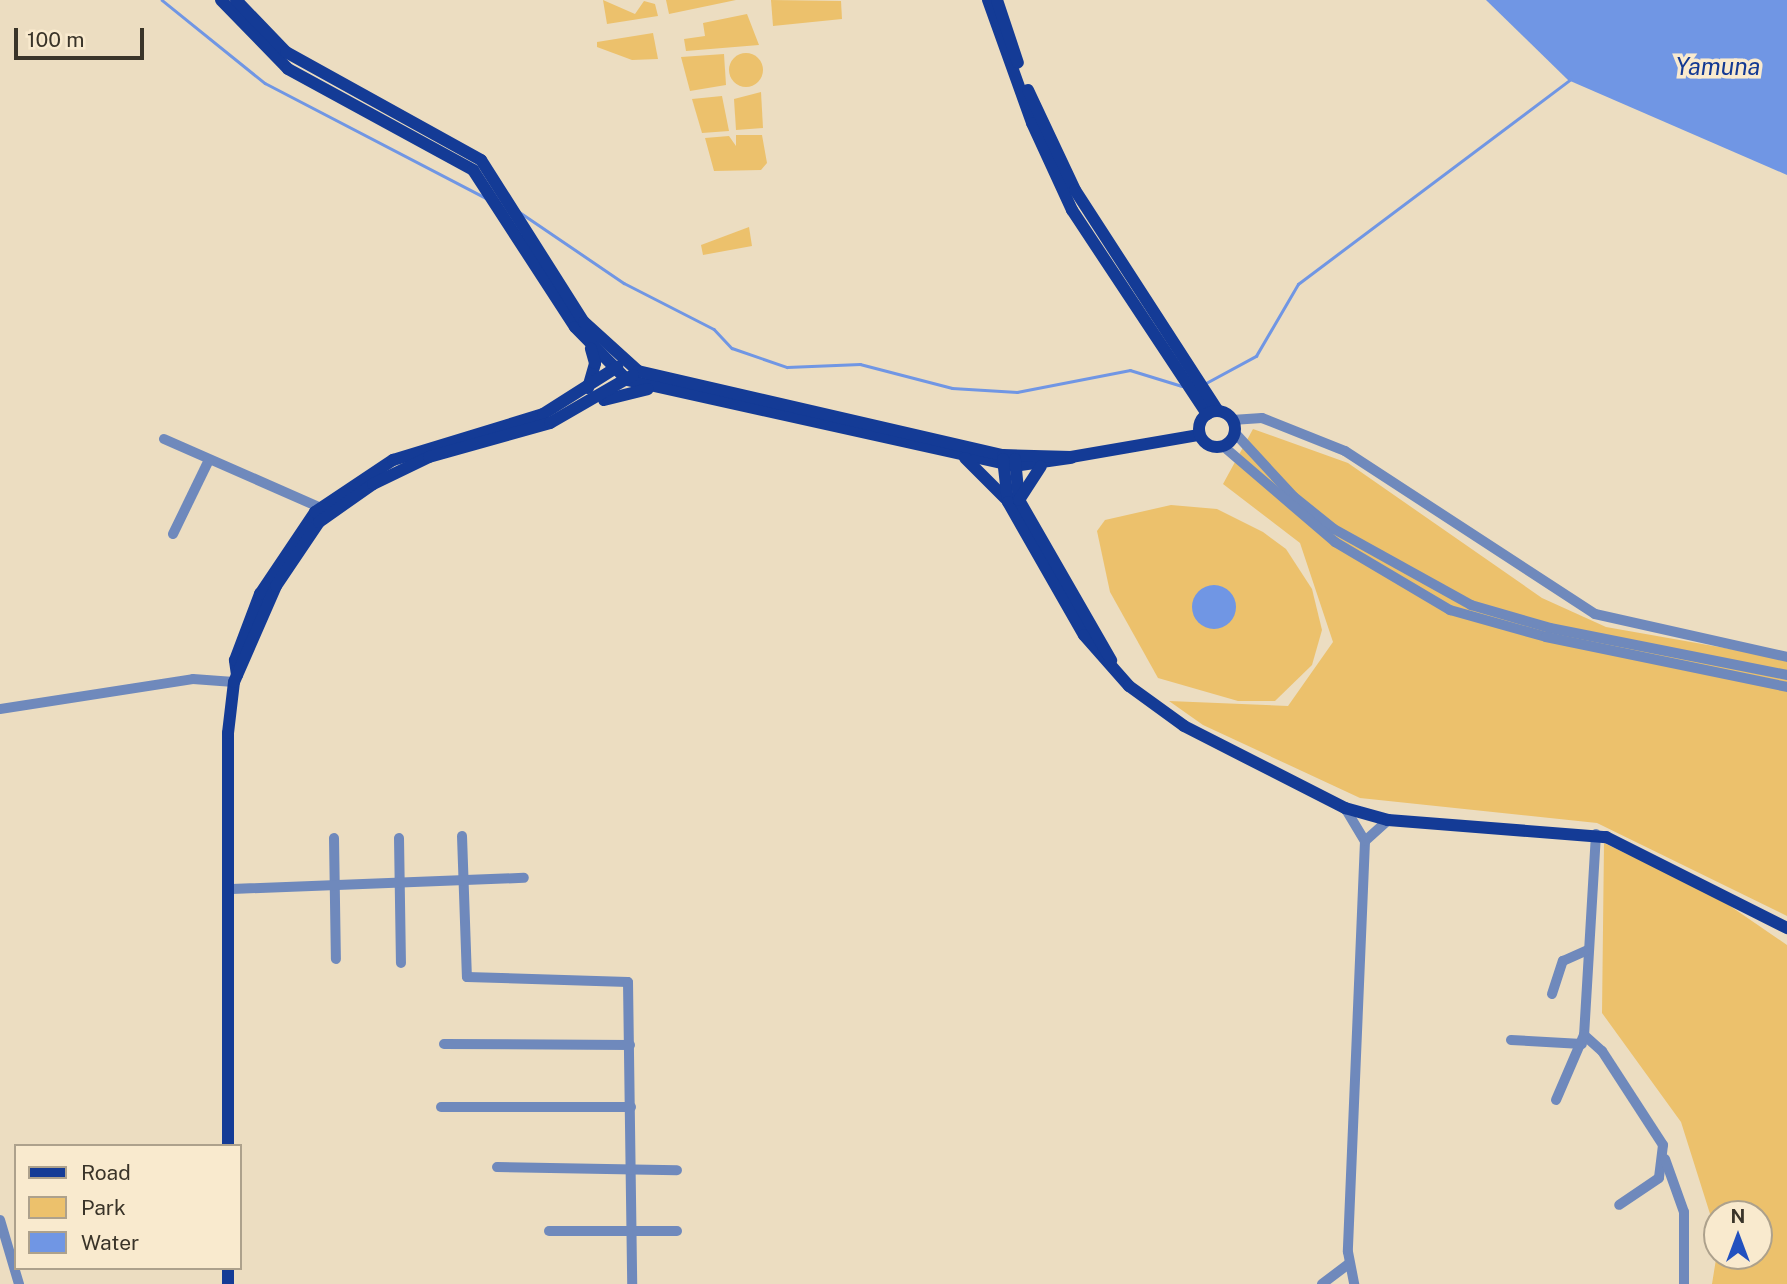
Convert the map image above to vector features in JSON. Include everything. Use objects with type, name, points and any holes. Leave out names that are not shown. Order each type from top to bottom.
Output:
[{"type":"main road","points":[[221,0],[273,50],[428,141],[490,184]]},
{"type":"main road","points":[[236,0],[273,50],[435,129],[481,160],[490,184],[590,345],[613,370],[627,380],[652,388],[960,454],[1041,466],[1071,457]]},
{"type":"main road","points":[[988,0],[1032,124],[1072,210],[1200,397],[1212,413],[1233,426],[1223,446],[1211,447],[1199,435]]},
{"type":"main road","points":[[997,0],[1059,160],[1184,374]]},
{"type":"main road","points":[[428,141],[435,129]]},
{"type":"main road","points":[[538,263],[584,322],[624,362],[638,370],[1009,461],[1071,457],[1199,435],[1212,413]]},
{"type":"main road","points":[[588,388],[595,363],[590,345]]},
{"type":"main road","points":[[228,1144],[232,889],[228,752],[235,660],[260,594],[321,508],[415,450],[543,414],[588,388],[624,362]]},
{"type":"main road","points":[[235,679],[294,554],[340,503],[411,464],[550,423],[585,406],[638,370]]},
{"type":"main road","points":[[585,406],[652,388]]},
{"type":"main road","points":[[960,454],[1014,501],[1118,677],[1184,726],[1345,808],[1388,820],[1597,834],[1787,929]]},
{"type":"main road","points":[[1009,461],[1014,501]]},
{"type":"main road","points":[[1014,501],[1041,466]]},
{"type":"street","points":[[1787,657],[1595,614],[1345,451],[1262,418],[1233,426],[1294,497],[1334,529],[1471,605],[1549,628],[1787,676]]},
{"type":"street","points":[[164,439],[321,508]]},
{"type":"street","points":[[1223,446],[1335,542],[1450,610],[1546,637],[1787,687]]},
{"type":"street","points":[[173,534],[209,460]]},
{"type":"street","points":[[0,709],[193,679],[235,679]]},
{"type":"street","points":[[1345,808],[1365,841],[1349,1264],[1354,1284]]},
{"type":"street","points":[[1365,841],[1388,820]]},
{"type":"street","points":[[1556,1100],[1583,1040],[1597,834]]},
{"type":"street","points":[[462,836],[467,977],[625,979],[630,1045],[632,1284]]},
{"type":"street","points":[[334,838],[336,959]]},
{"type":"street","points":[[399,838],[401,962]]},
{"type":"street","points":[[232,889],[524,878]]},
{"type":"street","points":[[1552,994],[1563,961],[1588,950]]},
{"type":"street","points":[[1511,1040],[1583,1040]]},
{"type":"street","points":[[1583,1040],[1660,1134],[1662,1154],[1659,1178],[1619,1205]]},
{"type":"street","points":[[444,1044],[630,1045]]},
{"type":"street","points":[[441,1107],[631,1107]]},
{"type":"street","points":[[1662,1154],[1684,1212],[1684,1284]]},
{"type":"street","points":[[496,1167],[677,1170]]},
{"type":"street","points":[[0,1220],[14,1267]]},
{"type":"street","points":[[550,1231],[677,1231]]},
{"type":"street","points":[[1322,1284],[1349,1264]]},
{"type":"green space","points":[[603,0],[635,14],[644,1],[655,4],[658,16],[607,24]]},
{"type":"green space","points":[[666,0],[736,0],[669,14]]},
{"type":"green space","points":[[771,0],[841,1],[842,19],[773,26]]},
{"type":"green space","points":[[747,14],[759,45],[686,51],[684,39],[705,36],[703,23]]},
{"type":"green space","points":[[653,33],[658,59],[632,60],[597,47],[597,42]]},
{"type":"green space","points":[[746,53],[758,58],[763,70],[758,82],[746,87],[734,82],[729,70],[734,58]]},
{"type":"green space","points":[[724,54],[726,85],[690,91],[681,57]]},
{"type":"green space","points":[[761,92],[763,128],[736,130],[734,99]]},
{"type":"green space","points":[[722,96],[729,131],[702,133],[692,99]]},
{"type":"green space","points":[[736,135],[762,135],[767,163],[761,170],[714,171],[705,138],[729,136],[736,146]]},
{"type":"green space","points":[[749,227],[752,246],[703,255],[701,245]]},
{"type":"green space","points":[[1253,429],[1348,463],[1542,598],[1606,627],[1787,659],[1787,916],[1597,823],[1360,798],[1203,725],[1169,701],[1288,706],[1333,642],[1300,543],[1223,484]]},
{"type":"green space","points":[[1171,505],[1217,509],[1263,532],[1286,549],[1312,589],[1322,630],[1312,665],[1275,701],[1238,701],[1158,678],[1110,592],[1097,531],[1105,520]]},
{"type":"green space","points":[[1604,843],[1717,897],[1787,945],[1787,1284],[1712,1284],[1714,1270],[1773,1270],[1773,1200],[1706,1200],[1681,1122],[1602,1013]]},
{"type":"water","name":"Yamuna","points":[[1486,0],[1787,0],[1787,175],[1568,80]]},
{"type":"water","points":[[1214,585],[1230,591],[1236,607],[1230,623],[1214,629],[1198,623],[1192,607],[1198,591]]},
{"type":"waterway","points":[[162,0],[265,83],[486,198]]},
{"type":"waterway","points":[[1206,383],[1256,356],[1298,284],[1571,79]]},
{"type":"waterway","points":[[518,211],[624,283],[714,329],[732,348],[787,367],[860,364],[952,388],[1017,392],[1130,370],[1182,386]]}]
